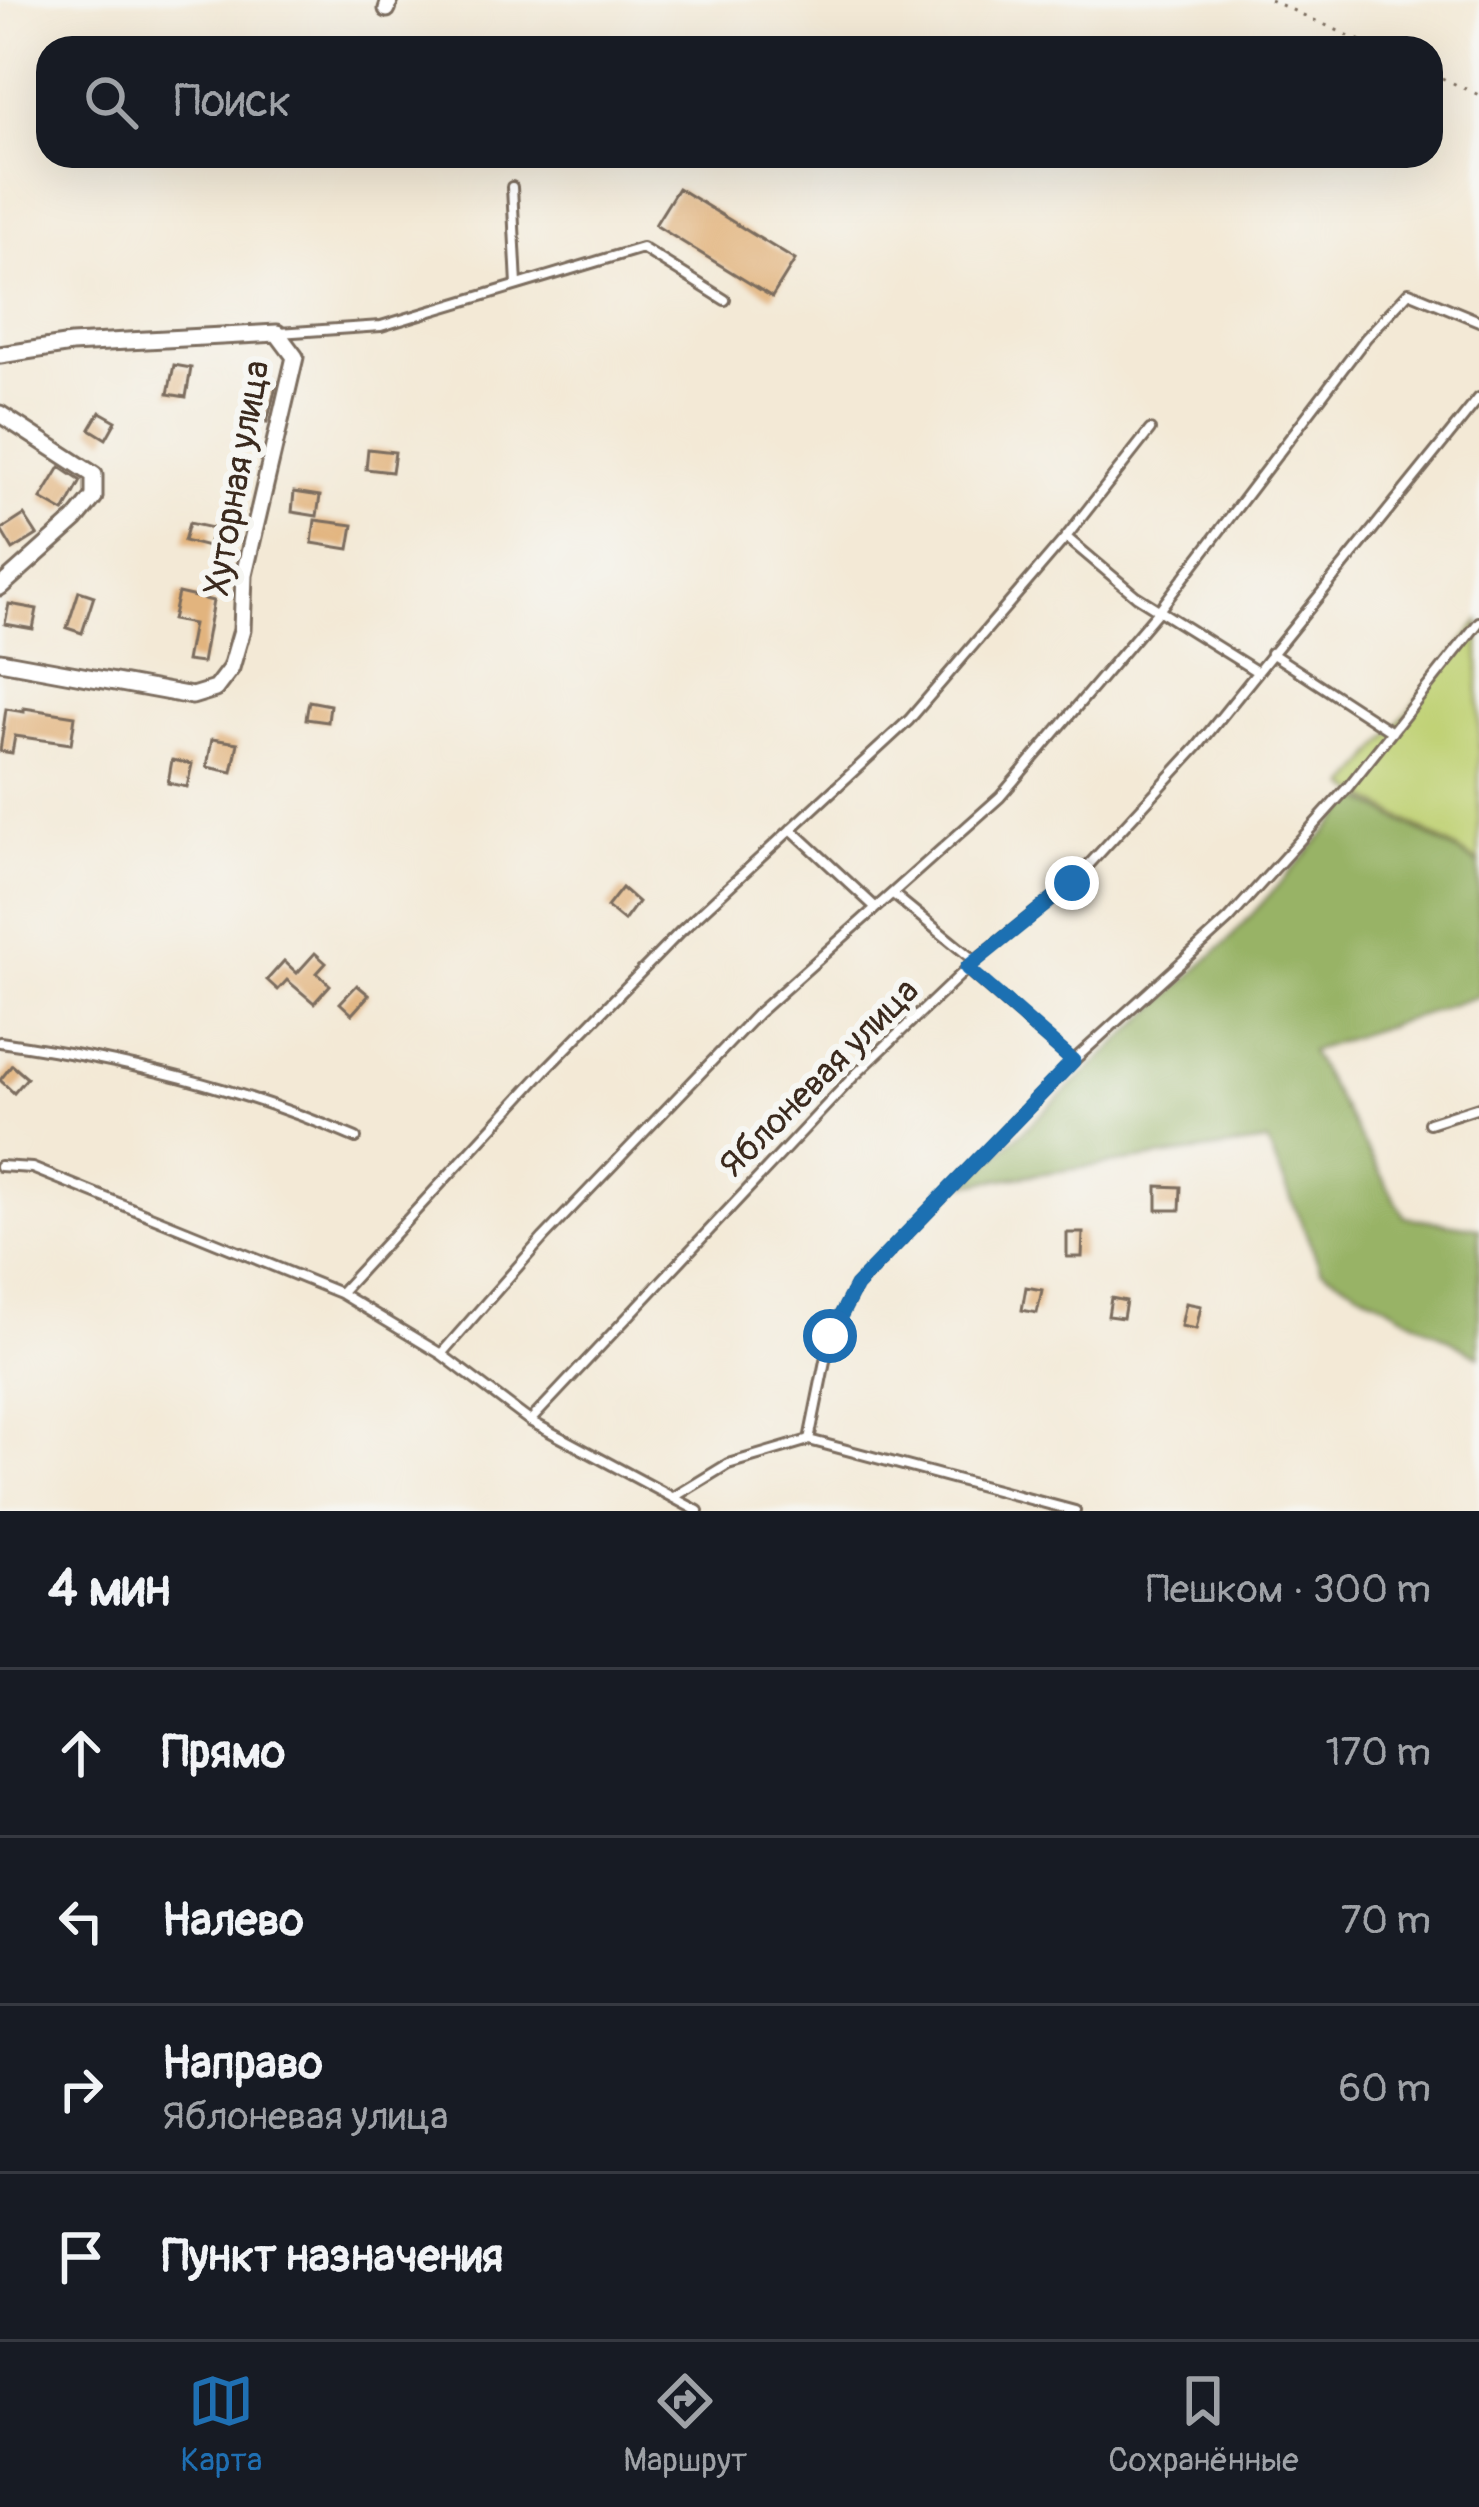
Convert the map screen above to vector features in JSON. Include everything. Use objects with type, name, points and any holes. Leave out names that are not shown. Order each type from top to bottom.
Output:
[{"type":"street","name":"Хуторная улица","points":[[0,355],[70,344],[277,333],[295,357],[244,575],[242,630],[232,668],[215,689],[192,696],[0,661]]},
{"type":"street","points":[[0,414],[94,475],[94,497],[75,520],[0,587]]},
{"type":"lane","points":[[512,188],[517,285]]},
{"type":"lane","points":[[277,333],[381,326],[643,248],[725,300]]},
{"type":"lane","points":[[441,1354],[543,1238],[758,1012],[1000,797],[1160,609],[1366,338],[1409,292],[1479,321]]},
{"type":"lane","name":"Яблоневая улица","points":[[530,1421],[854,1076],[971,965],[1072,883],[1197,747],[1479,398]]},
{"type":"lane","points":[[340,1293],[680,932],[909,720],[1066,537],[1150,430]]},
{"type":"lane","points":[[1066,537],[1136,596],[1256,670]]},
{"type":"lane","points":[[809,1440],[830,1336],[856,1286],[1073,1061],[1229,919],[1348,787],[1479,622]]},
{"type":"lane","points":[[1271,653],[1392,732]]},
{"type":"lane","points":[[791,829],[874,906]]},
{"type":"lane","points":[[893,894],[1073,1061]]},
{"type":"lane","points":[[0,1042],[157,1069],[310,1118],[356,1138]]},
{"type":"lane","points":[[1429,1123],[1479,1107]]},
{"type":"lane","points":[[0,1166],[32,1168],[340,1293],[441,1354],[530,1421],[698,1511]]},
{"type":"lane","points":[[674,1497],[728,1464],[809,1440],[1075,1511]]},
{"type":"path","points":[[1270,0],[1350,36]]},
{"type":"path","points":[[1443,78],[1479,95]]},
{"type":"green space","points":[[1479,622],[1479,862],[1348,787]]},
{"type":"green space","points":[[1358,797],[1479,864],[1479,996],[1310,1051],[1405,1217],[1479,1228],[1479,1356],[1321,1269],[1267,1142],[966,1184],[1228,941]]},
{"type":"building","points":[[678,188],[795,260],[772,297],[655,225]]},
{"type":"building","points":[[174,365],[191,368],[186,397],[168,394]]},
{"type":"building","points":[[262,379],[277,382],[267,422],[255,420]]},
{"type":"building","points":[[100,412],[116,421],[106,439],[90,429]]},
{"type":"building","points":[[368,449],[395,452],[392,472],[366,469]]},
{"type":"building","points":[[60,467],[81,481],[64,512],[41,499]]},
{"type":"building","points":[[294,492],[320,496],[317,516],[292,512]]},
{"type":"building","points":[[24,515],[37,535],[13,550],[1,530]]},
{"type":"building","points":[[315,520],[353,525],[349,549],[312,543]]},
{"type":"building","points":[[189,523],[212,528],[208,547],[184,541]]},
{"type":"building","points":[[79,591],[94,596],[82,633],[67,628]]},
{"type":"building","points":[[178,593],[213,601],[202,663],[186,661],[193,624],[172,620]]},
{"type":"building","points":[[9,604],[37,609],[33,629],[5,624]]},
{"type":"building","points":[[309,701],[330,705],[328,722],[306,719]]},
{"type":"building","points":[[24,708],[75,716],[71,744],[15,736],[12,753],[0,751],[6,709],[24,712]]},
{"type":"building","points":[[212,739],[238,743],[232,772],[207,767]]},
{"type":"building","points":[[172,760],[192,764],[187,787],[168,783]]},
{"type":"building","points":[[622,888],[638,902],[624,921],[607,907]]},
{"type":"building","points":[[315,953],[326,963],[317,973],[330,985],[314,1003],[287,980],[278,990],[267,980],[284,961],[297,973]]},
{"type":"building","points":[[357,985],[369,995],[352,1014],[340,1003]]},
{"type":"building","points":[[12,1065],[27,1078],[14,1093],[0,1080]]},
{"type":"building","points":[[1157,1186],[1181,1187],[1180,1210],[1157,1210]]},
{"type":"building","points":[[1067,1233],[1083,1233],[1082,1257],[1067,1257]]},
{"type":"building","points":[[1026,1287],[1042,1290],[1037,1313],[1022,1310]]},
{"type":"building","points":[[1111,1298],[1126,1301],[1123,1318],[1108,1316]]},
{"type":"building","points":[[1186,1303],[1201,1306],[1196,1329],[1181,1326]]},
{"type":"route","points":[[830,1336],[856,1286],[1073,1061],[967,968],[1072,883]]}]
